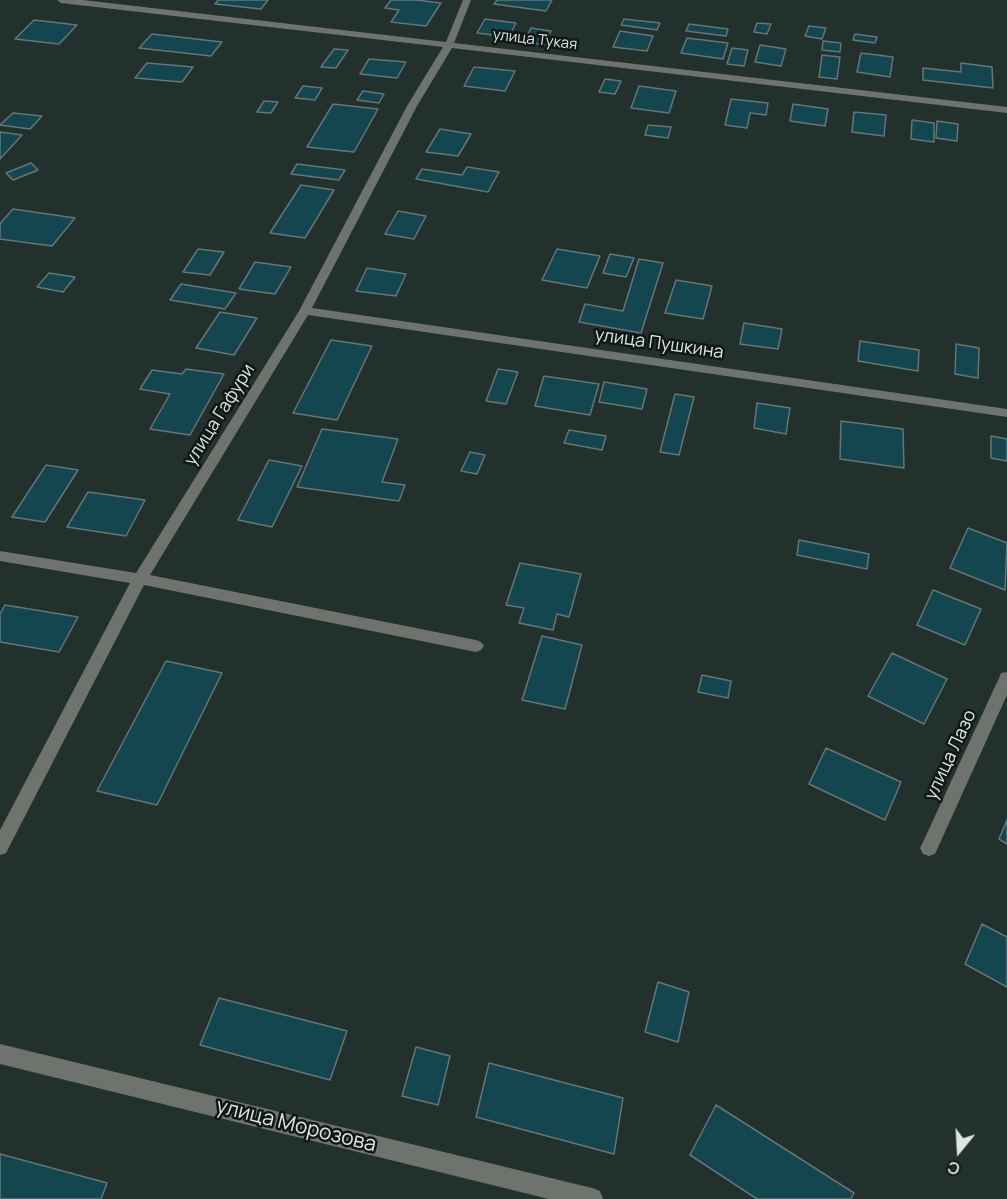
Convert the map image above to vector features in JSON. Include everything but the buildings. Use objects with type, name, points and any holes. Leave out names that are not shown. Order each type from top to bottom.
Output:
[{"type":"street","name":"улица Тукая","points":[[61,0],[1007,110]]},
{"type":"street","name":"улица Гафури","points":[[0,847],[141,579],[305,311],[412,106],[449,45],[467,0]]},
{"type":"street","name":"улица Пушкина","points":[[305,311],[1007,412]]},
{"type":"street","points":[[0,556],[141,579],[476,646]]},
{"type":"street","name":"улица Лазо","points":[[929,848],[1007,678]]},
{"type":"street","name":"улица Морозова","points":[[0,1054],[592,1199]]}]
